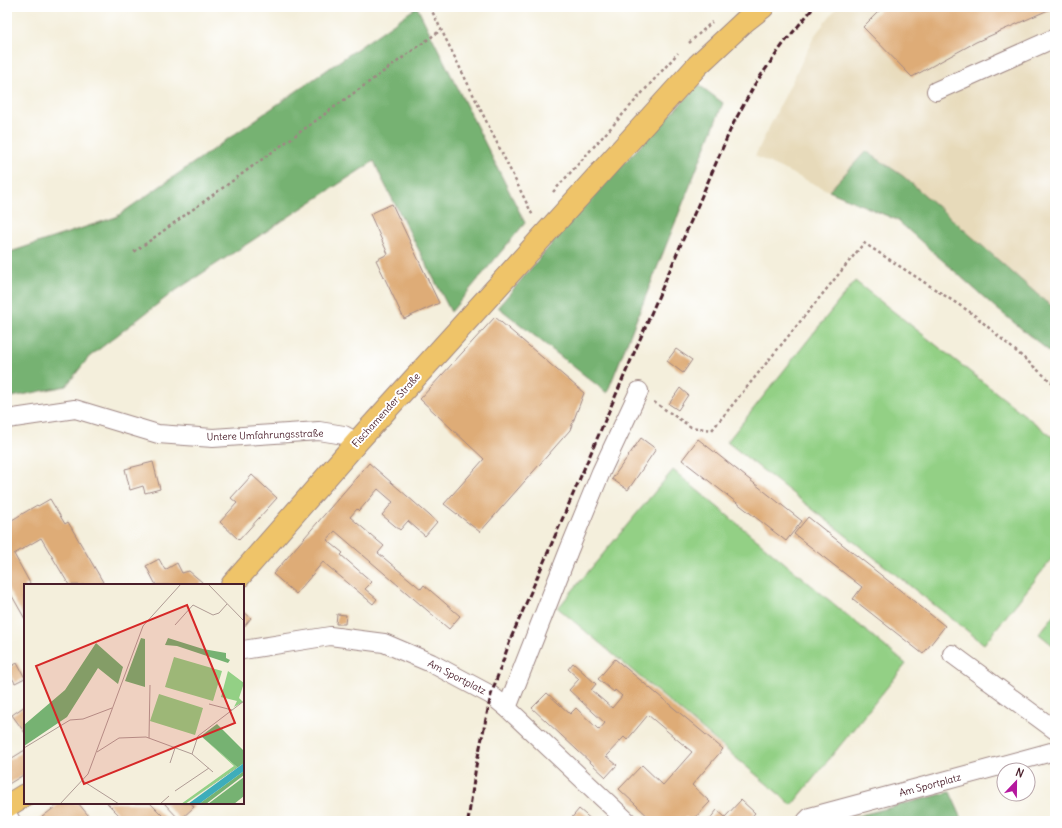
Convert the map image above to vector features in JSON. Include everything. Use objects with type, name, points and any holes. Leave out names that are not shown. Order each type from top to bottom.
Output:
[{"type":"main road","name":"Fischamender Straße","points":[[233,584],[357,442],[698,65],[745,20],[763,7]]},
{"type":"main road","points":[[7,806],[24,796]]},
{"type":"street","points":[[936,91],[1055,38]]},
{"type":"street","points":[[507,708],[600,472],[640,391]]},
{"type":"street","name":"Untere Umfahrungsstraße","points":[[7,419],[75,409],[158,434],[213,438],[319,431],[344,436],[357,442]]},
{"type":"street","name":"Am Sportplatz","points":[[244,650],[330,636],[384,643],[431,663],[491,695],[507,708],[627,821]]},
{"type":"street","points":[[952,654],[1055,730]]},
{"type":"street","name":"Am Sportplatz","points":[[806,821],[810,817],[1055,751]]},
{"type":"street","points":[[7,814],[12,821]]},
{"type":"path","points":[[430,7],[532,215]]},
{"type":"path","points":[[134,252],[441,30]]},
{"type":"path","points":[[640,391],[691,428],[712,430],[864,243],[973,314],[1055,384]]},
{"type":"shaded area","points":[[837,7],[1055,7],[1055,308],[1046,302],[903,176],[867,151],[829,191],[755,156],[815,35]]},
{"type":"green space","points":[[417,7],[525,223],[451,312],[374,161],[172,293],[89,357],[66,386],[7,398],[7,253],[116,217]]},
{"type":"green space","points":[[699,85],[723,103],[607,393],[498,307],[594,194]]},
{"type":"green space","points":[[866,151],[903,176],[1046,302],[1055,308],[1055,356],[996,308],[897,220],[829,191]]},
{"type":"green space","points":[[855,281],[1055,439],[1055,555],[984,644],[727,442]]},
{"type":"green space","points":[[673,470],[906,664],[792,805],[558,608]]},
{"type":"green space","points":[[1055,614],[1055,647],[1039,634]]},
{"type":"green space","points":[[950,792],[963,821],[838,821]]},
{"type":"building","points":[[883,7],[1055,7],[976,42],[912,77],[863,27]]},
{"type":"building","points":[[392,204],[439,303],[404,319],[376,260],[388,254],[370,214]]},
{"type":"building","points":[[495,317],[584,393],[570,430],[480,532],[444,504],[484,459],[420,399]]},
{"type":"building","points":[[676,349],[692,360],[683,373],[667,361]]},
{"type":"building","points":[[680,388],[688,395],[678,410],[669,404]]},
{"type":"building","points":[[641,438],[656,449],[628,490],[612,479]]},
{"type":"building","points":[[698,439],[802,521],[786,541],[682,460]]},
{"type":"building","points":[[153,462],[160,489],[145,493],[143,486],[130,490],[125,469]]},
{"type":"building","points":[[369,463],[437,522],[425,536],[408,521],[400,530],[382,515],[393,502],[378,489],[359,511],[357,509],[350,517],[384,546],[378,553],[421,589],[424,585],[460,616],[449,629],[335,531],[327,540],[343,553],[341,555],[372,582],[365,589],[377,599],[373,604],[323,562],[296,594],[273,574]]},
{"type":"building","points":[[252,475],[277,498],[239,540],[220,522],[237,503],[231,498]]},
{"type":"building","points":[[50,499],[65,524],[68,522],[103,582],[100,584],[68,584],[41,538],[14,554],[30,584],[24,584],[24,617],[7,587],[7,523],[37,505],[38,506]]},
{"type":"building","points":[[808,517],[945,626],[923,654],[853,599],[862,587],[794,534]]},
{"type":"building","points":[[159,559],[165,570],[177,563],[182,573],[189,571],[202,582],[201,584],[155,584],[146,566]]},
{"type":"building","points":[[244,612],[251,618],[244,627]]},
{"type":"building","points":[[337,614],[346,615],[345,624],[336,624]]},
{"type":"building","points":[[615,659],[723,749],[692,785],[710,802],[692,821],[686,817],[682,821],[653,821],[619,789],[642,765],[663,785],[692,752],[648,715],[627,740],[624,737],[606,756],[617,765],[606,777],[532,708],[547,693],[570,714],[576,708],[599,730],[605,723],[569,690],[579,679],[568,669],[573,663],[596,684],[591,690],[612,708],[622,696],[615,690],[614,692],[598,679]]},
{"type":"building","points":[[17,663],[24,678],[15,683],[7,669]]},
{"type":"building","points":[[24,707],[24,732],[12,715]]},
{"type":"building","points":[[24,751],[24,775],[7,785],[7,755],[9,760]]},
{"type":"building","points":[[741,800],[755,813],[748,821],[708,821],[717,810],[725,817]]},
{"type":"building","points":[[59,804],[79,804],[93,821],[37,821]]},
{"type":"building","points":[[108,804],[151,804],[168,821],[146,821],[141,816],[136,821],[125,821]]},
{"type":"building","points":[[165,804],[192,804],[194,807],[180,820]]},
{"type":"building","points":[[579,809],[593,821],[569,821]]},
{"type":"railway","points":[[468,821],[476,766],[491,695],[511,638],[732,126],[755,84],[784,43],[814,7]]}]
